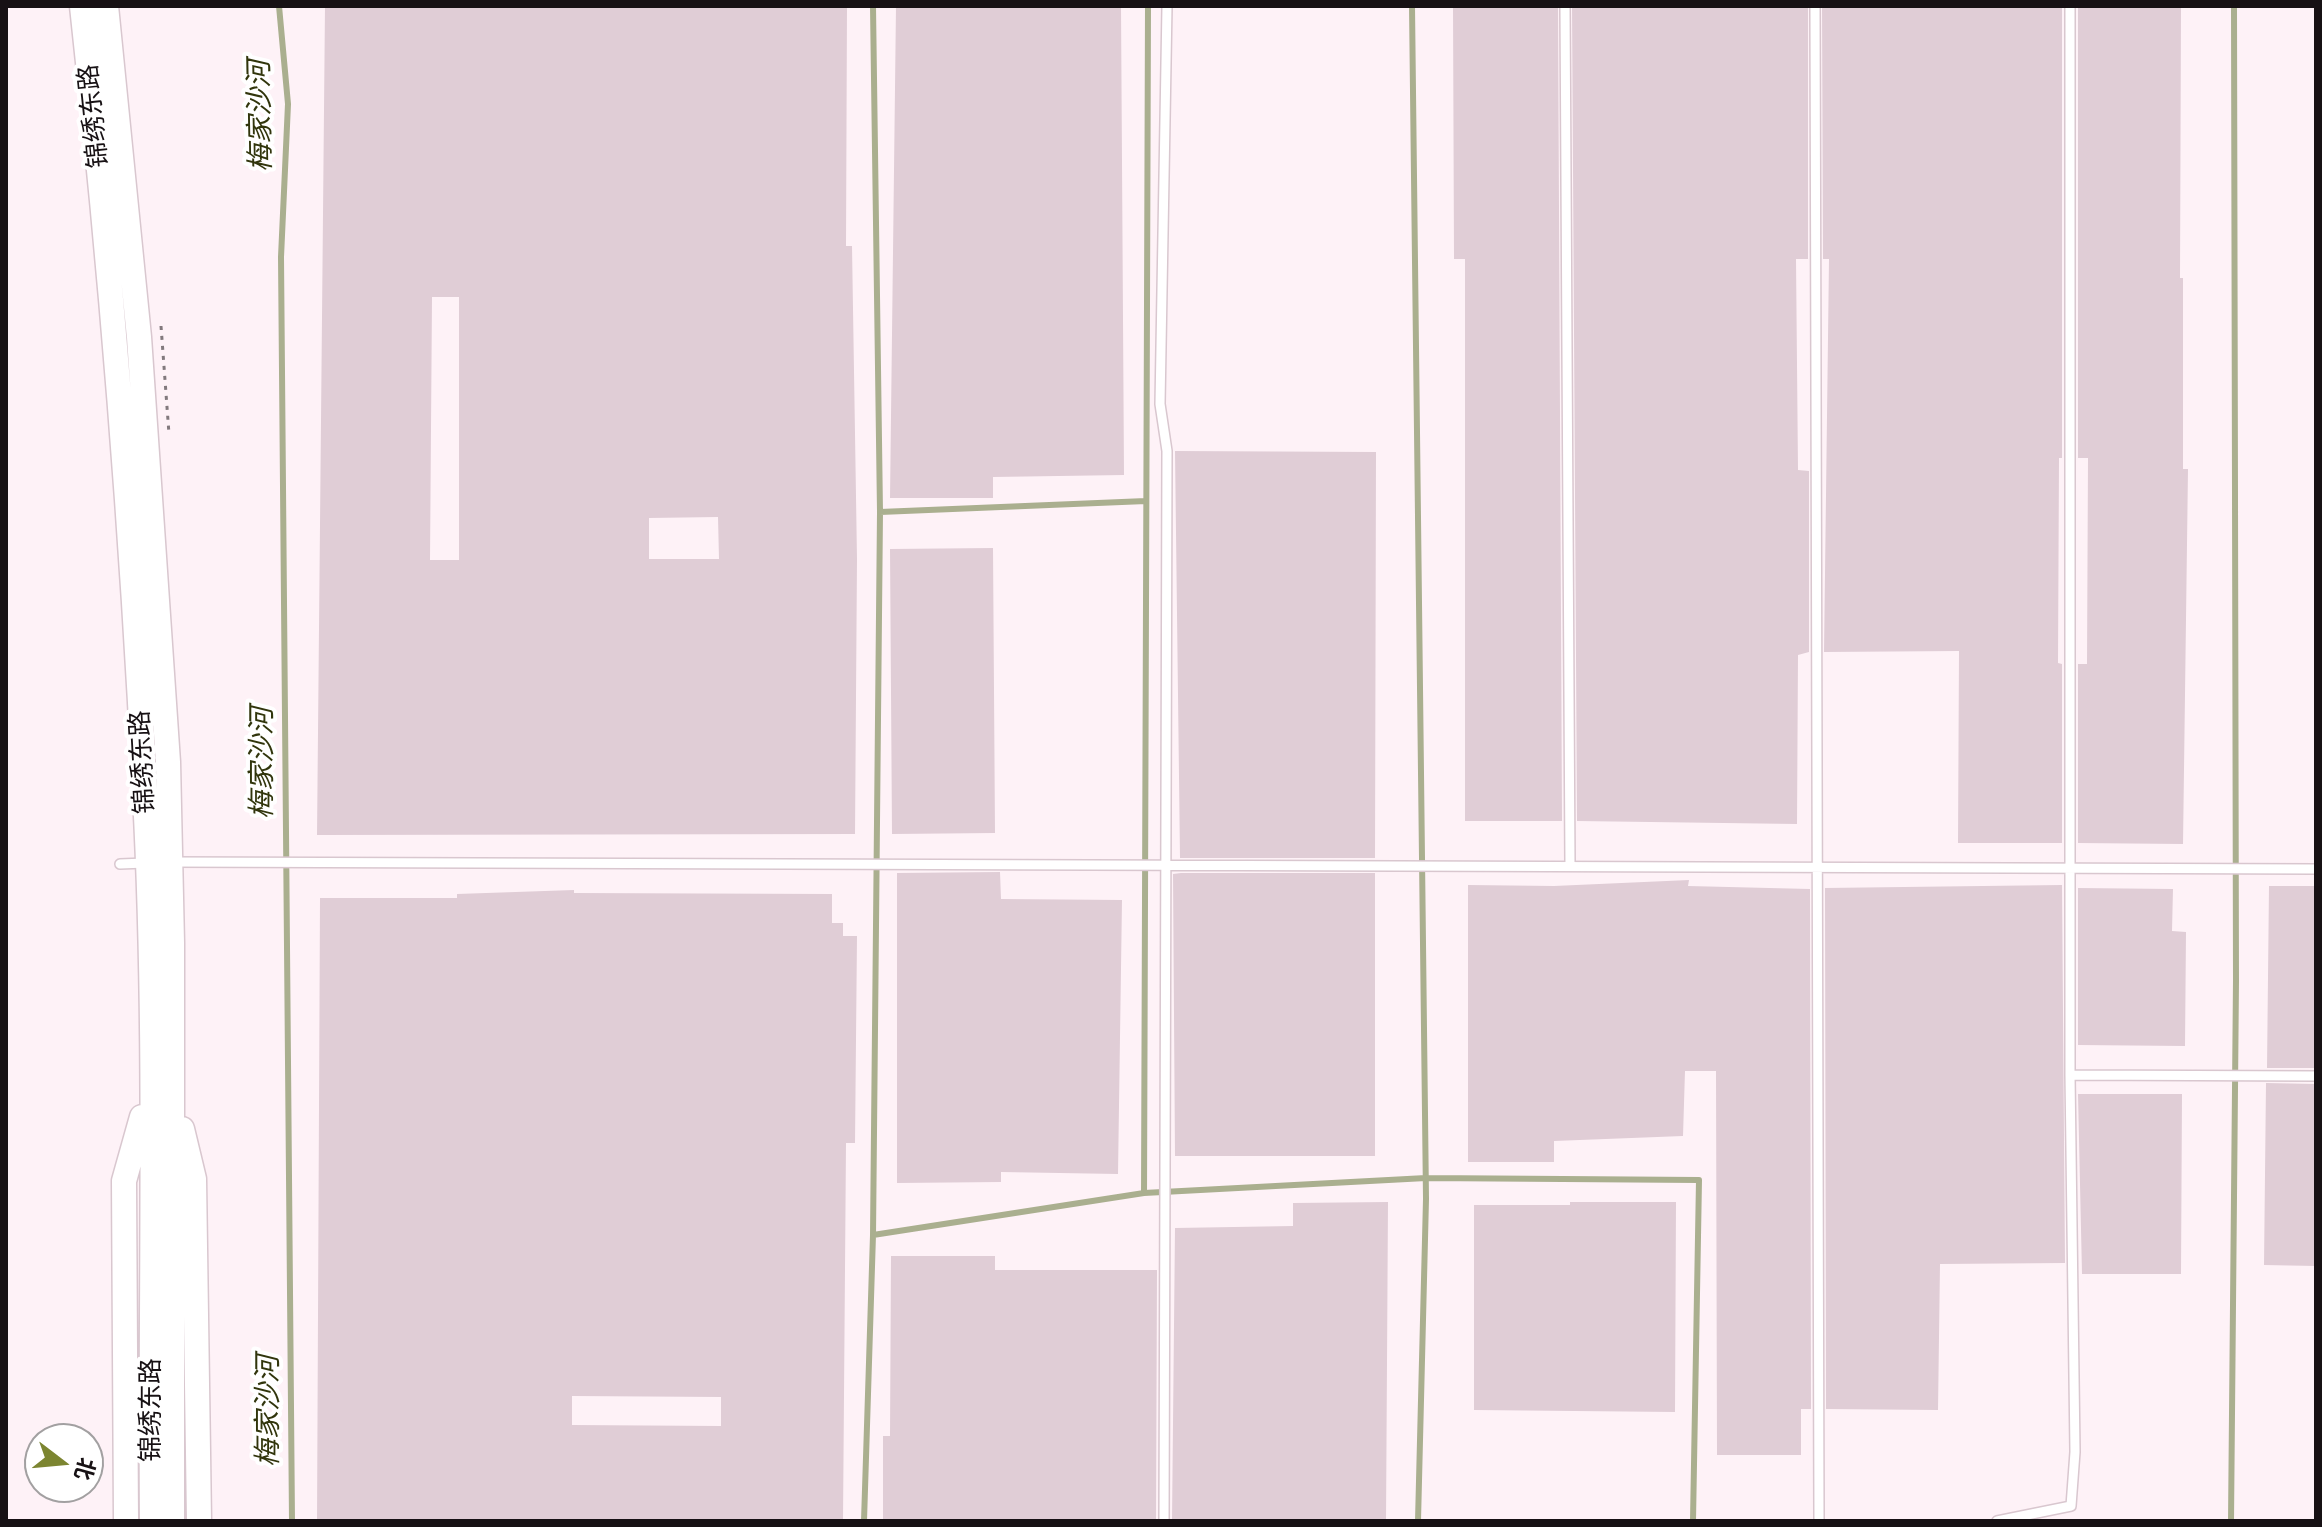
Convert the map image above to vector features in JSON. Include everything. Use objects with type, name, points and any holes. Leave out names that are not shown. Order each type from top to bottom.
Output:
[{"type":"main road","name":"锦绣东路","points":[[82,6],[113,290],[159,863],[161,1243],[152,1521]]},
{"type":"main road","name":"锦绣东路","points":[[106,6],[139,337],[168,762],[159,863]]},
{"type":"main road","points":[[126,1521],[124,1181],[161,1088]]},
{"type":"main road","points":[[161,1088],[194,1179],[199,1521]]},
{"type":"main road","name":"锦绣东路","points":[[161,1243],[172,1521]]},
{"type":"lane","points":[[1164,1521],[1167,451],[1160,404],[1167,6]]},
{"type":"lane","points":[[1565,6],[1570,866]]},
{"type":"lane","points":[[1815,6],[1819,1521]]},
{"type":"lane","points":[[1997,1521],[2071,1506],[2075,1452],[2070,1075],[2070,6]]},
{"type":"lane","points":[[120,864],[2316,869]]},
{"type":"lane","points":[[2070,1075],[2316,1076]]},
{"type":"building","points":[[325,6],[847,6],[846,246],[852,246],[857,559],[855,834],[317,835]],"holes":[[[432,297],[459,297],[459,560],[430,560]],[[718,517],[719,559],[649,559],[649,518]]]},
{"type":"building","points":[[896,6],[1121,6],[1124,475],[993,477],[993,498],[890,498]]},
{"type":"building","points":[[1453,6],[1558,6],[1562,821],[1465,821],[1465,259],[1454,259]]},
{"type":"building","points":[[1572,6],[1808,6],[1808,259],[1796,259],[1798,470],[1809,471],[1809,652],[1798,655],[1797,824],[1577,821]]},
{"type":"building","points":[[1822,6],[2062,6],[2062,458],[2059,458],[2058,663],[2062,664],[2062,843],[1958,843],[1959,651],[1824,652],[1829,259],[1823,259]]},
{"type":"building","points":[[2078,6],[2181,6],[2180,278],[2183,278],[2183,469],[2188,469],[2183,844],[2078,843],[2078,664],[2087,664],[2088,458],[2078,458]]},
{"type":"building","points":[[1175,451],[1376,452],[1375,858],[1180,858]]},
{"type":"building","points":[[993,548],[995,833],[892,834],[890,549]]},
{"type":"building","points":[[1000,872],[1001,899],[1122,900],[1118,1174],[1001,1172],[1001,1182],[897,1183],[897,873]]},
{"type":"building","points":[[1375,873],[1375,1156],[1175,1156],[1173,874]]},
{"type":"building","points":[[1689,880],[1688,886],[1810,889],[1811,1409],[1801,1409],[1801,1455],[1717,1455],[1716,1071],[1685,1071],[1683,1136],[1554,1141],[1554,1162],[1468,1162],[1468,885],[1554,886]]},
{"type":"building","points":[[2062,885],[2065,1263],[1940,1264],[1938,1410],[1826,1409],[1825,888]]},
{"type":"building","points":[[2269,886],[2316,886],[2316,1068],[2267,1068]]},
{"type":"building","points":[[2078,888],[2173,889],[2172,931],[2186,932],[2185,1046],[2078,1045]]},
{"type":"building","points":[[574,890],[574,893],[832,894],[832,923],[843,923],[843,936],[857,936],[855,1143],[846,1143],[843,1521],[317,1521],[320,898],[457,898],[457,894]],"holes":[[[572,1396],[721,1397],[721,1426],[572,1425]]]},
{"type":"building","points":[[2266,1083],[2316,1084],[2316,1266],[2264,1265]]},
{"type":"building","points":[[2078,1094],[2182,1094],[2181,1274],[2082,1274]]},
{"type":"building","points":[[1388,1202],[1386,1521],[1172,1521],[1175,1228],[1293,1226],[1293,1203]]},
{"type":"building","points":[[1570,1202],[1676,1202],[1675,1412],[1474,1410],[1474,1205],[1570,1205]]},
{"type":"building","points":[[891,1256],[995,1256],[995,1270],[1157,1270],[1156,1521],[883,1521],[883,1436],[890,1436]]},
{"type":"waterway","name":"梅家沙河","points":[[279,6],[288,104],[281,257],[292,1521]]},
{"type":"waterway","points":[[873,6],[880,512]]},
{"type":"waterway","points":[[1144,1193],[1148,6]]},
{"type":"waterway","points":[[1412,6],[1426,1199],[1418,1521]]},
{"type":"waterway","points":[[2231,1521],[2236,980],[2234,6]]},
{"type":"waterway","points":[[873,1235],[880,512],[1146,501]]},
{"type":"waterway","points":[[864,1521],[873,1235],[1144,1193],[1426,1178],[1699,1180],[1693,1521]]}]
